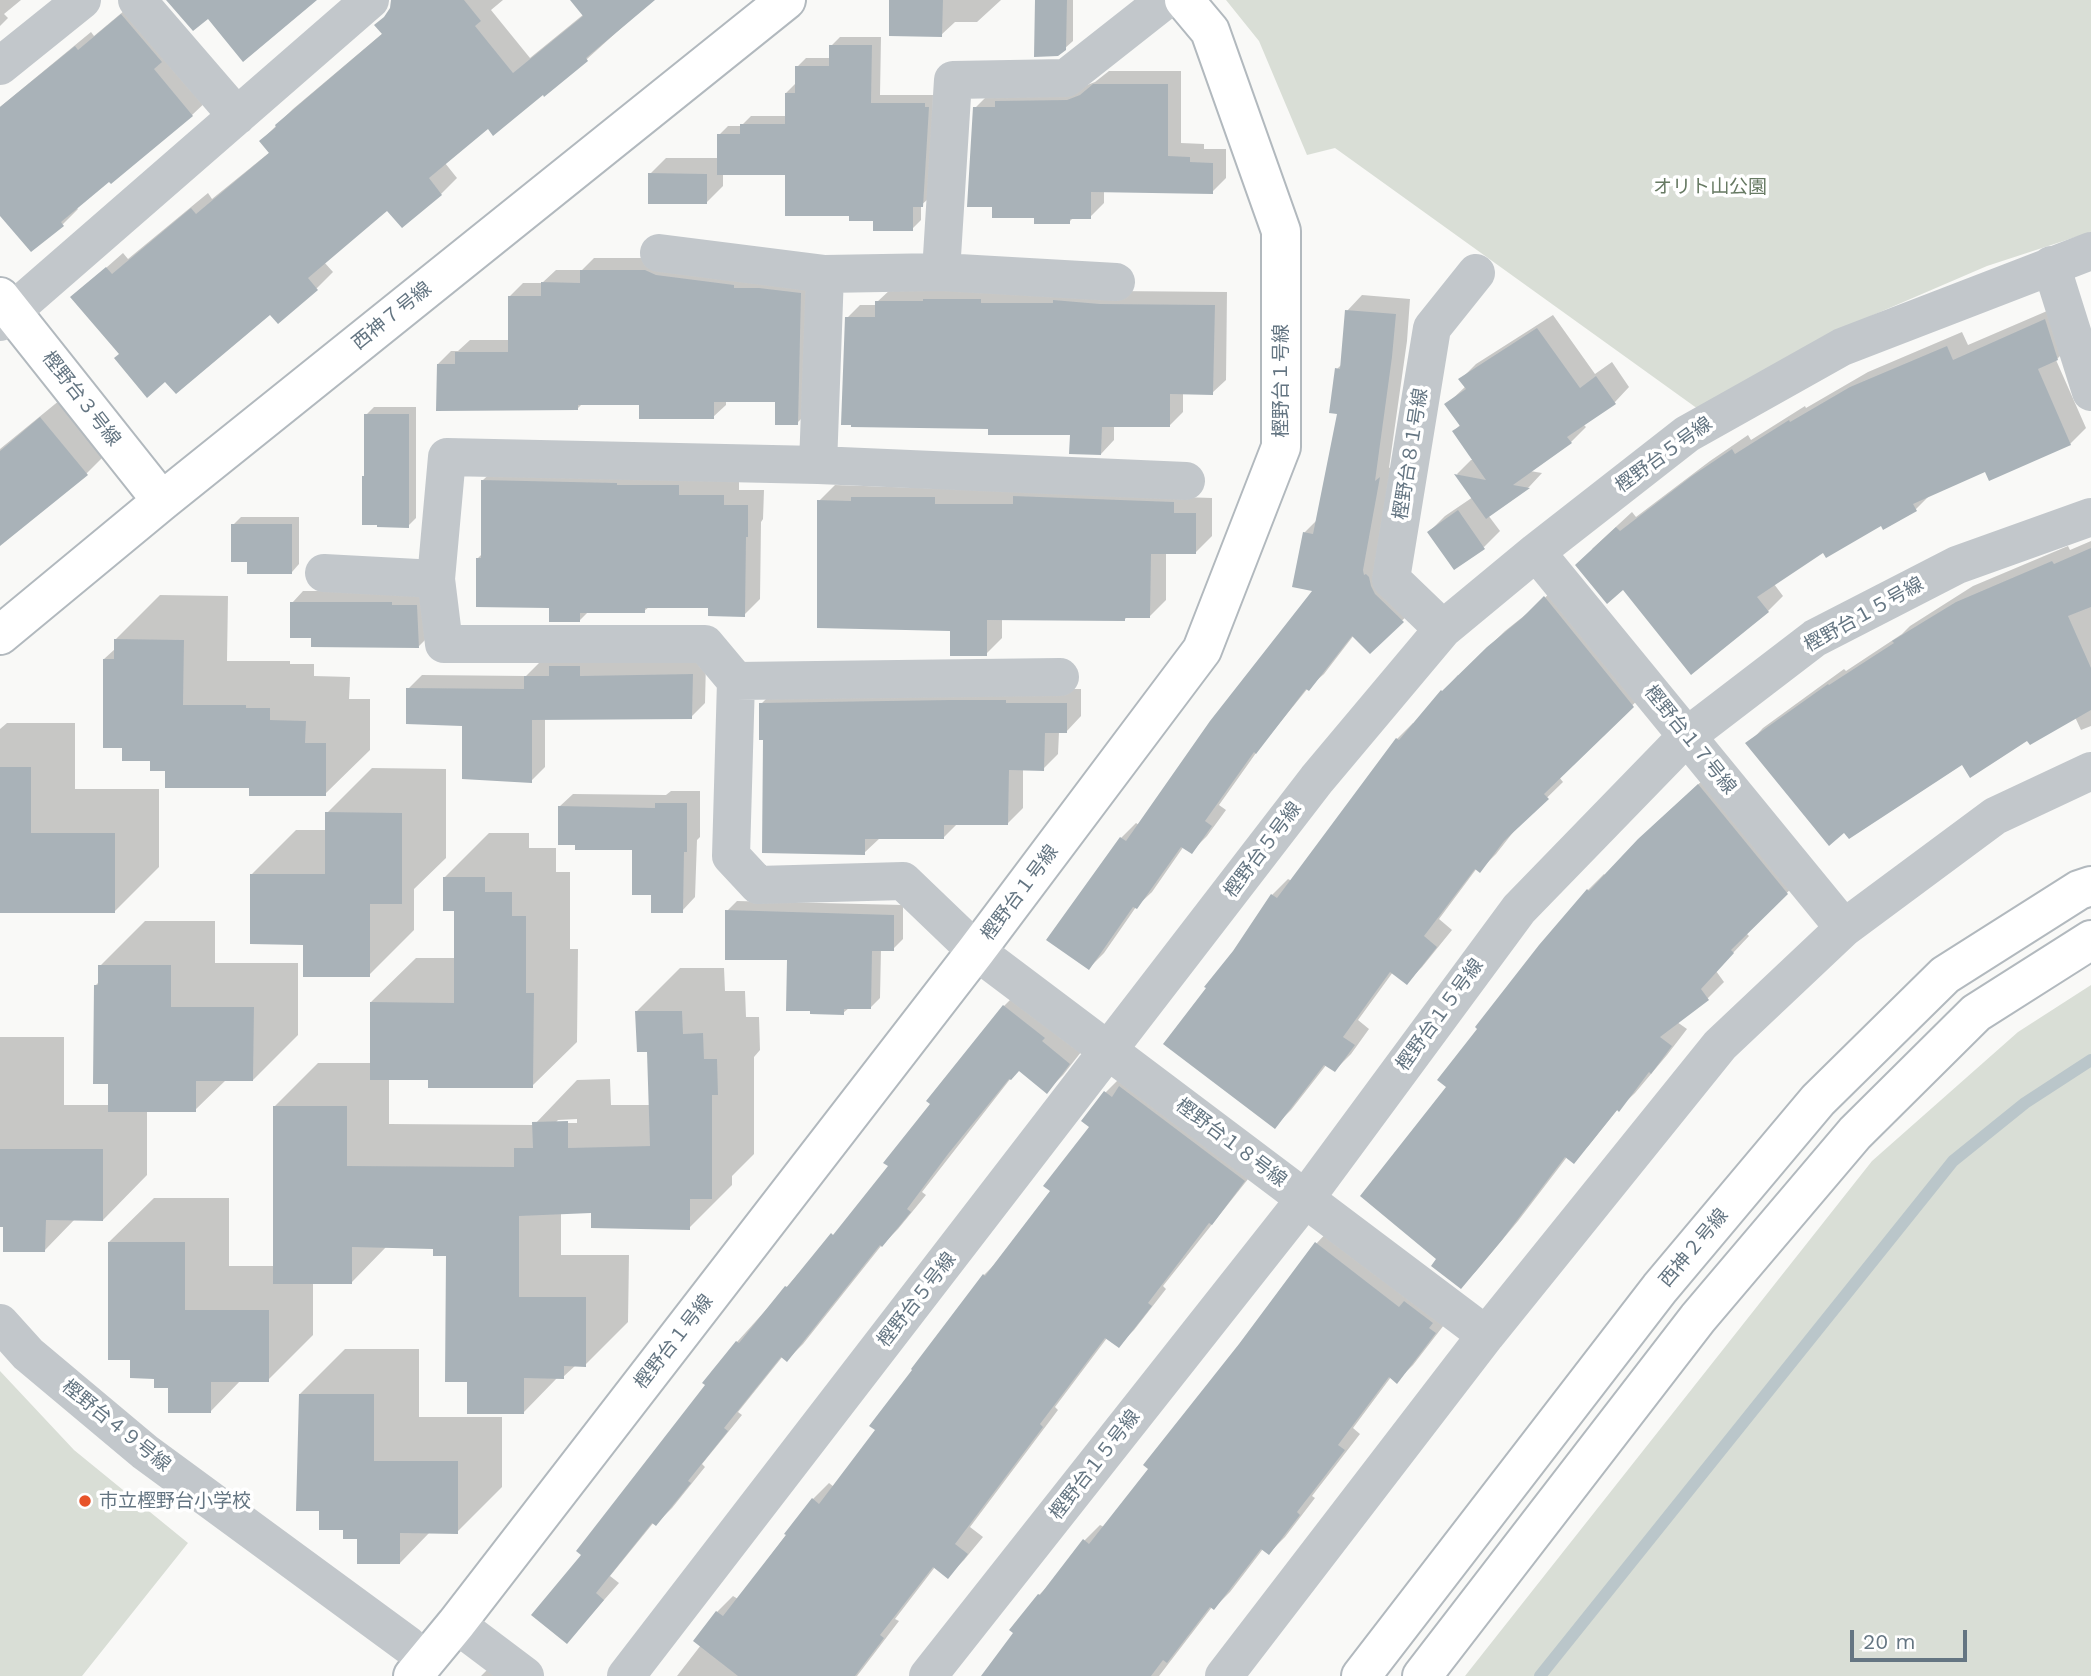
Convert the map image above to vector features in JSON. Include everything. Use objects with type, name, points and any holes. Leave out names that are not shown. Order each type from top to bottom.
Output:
[{"type":"street","points":[[0,66],[82,0]]},
{"type":"street","points":[[137,0],[237,116]]},
{"type":"street","points":[[4,310],[237,116],[370,0]]},
{"type":"street","name":"西神７号線","points":[[0,635],[162,501],[786,0]]},
{"type":"street","points":[[941,272],[953,80],[1066,78],[1165,0]]},
{"type":"street","name":"樫野台１号線","points":[[410,1660],[456,1624],[976,951],[1202,650],[1281,447],[1281,231],[1210,31],[1184,0]]},
{"type":"street","name":"樫野台５号線","points":[[626,1676],[1317,779],[1443,629],[1687,434],[1842,347],[2091,251]]},
{"type":"street","points":[[659,253],[825,274],[941,272],[1116,282]]},
{"type":"street","points":[[2051,265],[2091,392]]},
{"type":"street","name":"樫野台８１号線","points":[[1443,629],[1391,579],[1432,328],[1476,273]]},
{"type":"street","points":[[818,465],[825,274]]},
{"type":"street","name":"樫野台３号線","points":[[4,310],[162,501]]},
{"type":"street","points":[[1060,677],[736,681],[705,644],[444,644],[436,579],[447,457],[818,465],[1186,481]]},
{"type":"street","name":"樫野台１５号線","points":[[928,1676],[1305,1199],[1519,909],[1687,736],[1815,638],[1957,565],[2091,517]]},
{"type":"street","name":"樫野台１７号線","points":[[1536,552],[1844,928]]},
{"type":"street","points":[[324,573],[436,579]]},
{"type":"street","name":"樫野台１８号線","points":[[736,681],[731,856],[758,885],[903,881],[976,951],[1486,1335]]},
{"type":"street","points":[[1224,1676],[1486,1335],[1720,1045],[1844,928],[1995,816],[2091,771]]},
{"type":"street","name":"西神２号線","points":[[1361,1676],[1660,1287],[1818,1100],[1945,975],[2079,890],[2091,886]]},
{"type":"street","points":[[1422,1676],[1698,1318],[1854,1133],[1976,1013],[2091,940]]},
{"type":"street","name":"樫野台４９号線","points":[[0,1323],[28,1354],[145,1452],[292,1558],[410,1660]]},
{"type":"street","points":[[456,1624],[525,1676]]},
{"type":"green space","name":"オリト山公園","points":[[1226,0],[2091,0],[2091,232],[1987,266],[1843,328],[1698,409],[1335,148],[1307,155],[1259,41]]},
{"type":"green space","points":[[2091,985],[2091,1676],[1465,1676],[1872,1161],[2018,1032]]},
{"type":"green space","name":"市立樫野台小学校","points":[[0,1371],[74,1450],[188,1543],[82,1676],[0,1676]]},
{"type":"building","points":[[166,0],[317,0],[243,62],[208,19],[193,31]]},
{"type":"building","points":[[391,0],[464,0],[481,21],[475,26],[513,73],[583,16],[570,0],[655,0],[544,97],[543,95],[493,136],[488,129],[429,178],[442,195],[402,228],[387,211],[308,278],[318,290],[278,324],[270,315],[176,394],[165,382],[147,398],[114,358],[119,354],[70,297],[106,267],[112,274],[191,208],[196,214],[269,153],[259,141],[382,34],[374,25],[384,17],[390,8]]},
{"type":"building","points":[[889,0],[943,0],[942,37],[889,36]]},
{"type":"building","points":[[1035,0],[1067,0],[1066,50],[1058,56],[1034,57]]},
{"type":"building","points":[[121,14],[162,62],[154,69],[193,116],[61,222],[64,226],[31,252],[0,216],[0,107],[75,46],[78,50]]},
{"type":"building","points":[[829,45],[872,45],[871,103],[925,103],[925,107],[929,107],[923,207],[913,207],[913,231],[873,231],[873,221],[849,221],[849,216],[785,216],[785,175],[717,175],[717,134],[740,134],[740,124],[785,124],[785,93],[795,93],[795,66],[829,66]]},
{"type":"building","points":[[1093,84],[1168,84],[1168,156],[1190,157],[1190,162],[1213,163],[1213,194],[1091,192],[1091,219],[1070,219],[1070,224],[1034,224],[1034,218],[992,218],[992,207],[967,207],[973,107],[995,107],[995,101],[1067,100],[1080,95]]},
{"type":"building","points":[[648,173],[707,174],[707,204],[648,204]]},
{"type":"building","points":[[580,270],[645,270],[656,275],[734,285],[734,288],[801,293],[798,425],[775,425],[775,402],[714,402],[714,419],[639,419],[639,405],[578,405],[578,410],[436,411],[437,364],[455,364],[455,352],[508,352],[508,296],[541,296],[541,282],[580,283]]},
{"type":"building","points":[[981,299],[981,303],[1053,303],[1053,300],[1100,304],[1215,305],[1213,395],[1170,394],[1170,427],[1102,427],[1101,455],[1069,454],[1070,435],[988,435],[988,429],[841,425],[845,317],[875,317],[875,301]]},
{"type":"building","points":[[1345,310],[1396,314],[1375,481],[1380,477],[1363,570],[1364,575],[1369,577],[1375,594],[1404,622],[1370,654],[1352,636],[1309,691],[1306,689],[1256,754],[1254,752],[1205,821],[1212,826],[1192,854],[1181,847],[1137,909],[1133,907],[1089,970],[1046,940],[1120,837],[1126,841],[1210,721],[1312,591],[1292,587],[1303,532],[1313,534],[1337,414],[1329,413],[1335,368],[1340,369]]},
{"type":"building","points":[[2045,319],[2058,360],[2038,369],[2071,445],[1989,481],[1985,472],[1913,504],[1917,511],[1883,530],[1881,526],[1826,558],[1823,553],[1757,597],[1769,612],[1691,675],[1623,590],[1607,604],[1575,565],[1616,527],[1620,531],[1732,449],[1735,454],[1789,420],[1790,422],[1850,387],[1947,346],[1953,360]]},
{"type":"building","points":[[1537,328],[1580,388],[1596,376],[1616,404],[1567,437],[1572,443],[1513,485],[1530,488],[1486,519],[1454,474],[1486,480],[1452,431],[1460,426],[1444,404],[1466,389],[1458,379]]},
{"type":"building","points":[[364,414],[409,414],[409,528],[362,525]]},
{"type":"building","points":[[40,417],[88,475],[0,546],[0,451]]},
{"type":"building","points":[[481,480],[679,485],[679,495],[724,495],[724,505],[748,505],[745,617],[708,616],[708,608],[645,608],[645,613],[580,613],[580,622],[549,622],[549,608],[476,607],[476,558],[481,558]]},
{"type":"building","points":[[1013,496],[1174,502],[1174,513],[1196,513],[1196,554],[1151,554],[1150,618],[1125,618],[1125,621],[987,620],[987,656],[950,656],[950,631],[817,628],[817,500],[851,501],[851,497],[935,497],[935,504],[1013,504]]},
{"type":"building","points":[[1458,510],[1485,549],[1454,570],[1427,532]]},
{"type":"building","points":[[231,524],[292,524],[292,574],[247,574],[247,562],[231,562]]},
{"type":"building","points":[[2091,548],[2091,607],[2068,616],[2091,668],[2091,710],[2030,745],[2027,741],[1970,778],[1962,765],[1849,839],[1844,833],[1829,846],[1745,743],[1828,684],[1894,643],[1892,641],[1956,602],[2052,561],[2054,564]]},
{"type":"building","points":[[1544,596],[1634,707],[1544,794],[1549,799],[1504,841],[1480,873],[1475,869],[1424,936],[1437,947],[1407,985],[1390,972],[1343,1037],[1355,1045],[1335,1072],[1324,1065],[1275,1129],[1163,1044],[1233,951],[1271,894],[1277,898],[1396,738],[1399,740],[1441,690]]},
{"type":"building","points":[[290,602],[392,602],[392,605],[417,605],[419,648],[311,647],[311,638],[290,638]]},
{"type":"building","points":[[114,639],[184,640],[183,705],[246,705],[246,708],[270,708],[270,720],[306,721],[305,743],[326,743],[326,796],[249,796],[249,788],[165,788],[165,771],[150,771],[150,761],[122,761],[122,748],[103,748],[103,659],[114,659]]},
{"type":"building","points":[[549,666],[580,666],[580,676],[693,674],[692,719],[532,720],[532,783],[462,779],[462,726],[406,724],[406,688],[524,689],[524,676],[549,676]]},
{"type":"building","points":[[949,700],[1067,703],[1067,733],[1045,733],[1044,771],[1009,770],[1008,825],[944,825],[944,839],[865,839],[865,855],[762,853],[763,740],[759,740],[759,703]]},
{"type":"building","points":[[0,767],[31,767],[31,833],[115,833],[115,913],[0,913]]},
{"type":"building","points":[[1698,784],[1788,894],[1731,950],[1734,953],[1701,989],[1709,1000],[1660,1037],[1672,1046],[1651,1074],[1649,1072],[1574,1164],[1565,1157],[1461,1289],[1431,1266],[1436,1259],[1360,1196],[1446,1087],[1437,1080],[1539,945],[1587,889],[1589,891],[1638,839]]},
{"type":"building","points":[[655,803],[687,803],[683,913],[651,913],[651,895],[632,895],[632,850],[575,850],[575,845],[558,845],[558,806],[655,808]]},
{"type":"building","points":[[325,812],[402,813],[402,904],[370,904],[370,977],[303,977],[303,945],[250,944],[250,874],[325,874]]},
{"type":"building","points":[[443,877],[485,877],[485,892],[512,892],[512,916],[526,916],[526,993],[534,993],[533,1088],[428,1088],[428,1080],[370,1080],[370,1002],[454,1003],[454,911],[443,911]]},
{"type":"building","points":[[725,910],[894,915],[894,951],[872,951],[871,1009],[844,1009],[844,1015],[786,1011],[787,960],[725,960]]},
{"type":"building","points":[[98,965],[171,965],[171,1007],[254,1007],[253,1081],[196,1081],[196,1112],[108,1112],[108,1084],[93,1084],[94,985],[98,985]]},
{"type":"building","points":[[1003,1005],[1045,1038],[1042,1041],[1070,1064],[1047,1094],[1019,1071],[1009,1079],[907,1209],[911,1212],[882,1247],[880,1245],[787,1362],[781,1357],[724,1428],[728,1431],[688,1481],[691,1483],[656,1526],[652,1523],[596,1593],[604,1600],[567,1644],[531,1615],[581,1555],[576,1551],[705,1385],[702,1383],[831,1233],[833,1235],[888,1166],[883,1163],[930,1104],[926,1101]]},
{"type":"building","points":[[635,1011],[682,1011],[683,1034],[703,1033],[704,1059],[717,1059],[718,1095],[712,1095],[712,1199],[690,1199],[690,1230],[591,1228],[591,1213],[519,1216],[519,1297],[586,1297],[586,1367],[564,1366],[564,1379],[524,1378],[524,1414],[467,1414],[467,1382],[445,1382],[446,1256],[433,1256],[433,1249],[352,1247],[352,1284],[273,1284],[273,1106],[347,1106],[347,1166],[514,1167],[514,1148],[533,1148],[532,1122],[568,1121],[568,1148],[650,1146],[647,1052],[637,1052]]},
{"type":"building","points":[[1119,1086],[1245,1181],[1148,1303],[1152,1306],[1119,1348],[1105,1338],[1040,1424],[1043,1427],[955,1544],[968,1554],[948,1579],[933,1567],[880,1635],[884,1638],[855,1676],[738,1676],[693,1641],[716,1611],[723,1616],[812,1498],[819,1504],[875,1430],[869,1426],[911,1369],[1050,1191],[1043,1186],[1089,1127],[1081,1121],[1104,1091],[1112,1097]]},
{"type":"building","points":[[0,1149],[103,1149],[103,1221],[46,1220],[45,1252],[3,1252],[3,1227],[0,1227]]},
{"type":"building","points":[[108,1242],[185,1242],[185,1310],[269,1310],[269,1382],[211,1382],[211,1413],[168,1413],[168,1388],[154,1388],[154,1379],[130,1378],[130,1360],[108,1360]]},
{"type":"building","points":[[1315,1242],[1399,1307],[1404,1301],[1433,1323],[1429,1328],[1436,1333],[1397,1384],[1389,1377],[1338,1445],[1345,1450],[1297,1512],[1300,1515],[1269,1555],[1261,1549],[1214,1610],[1210,1607],[1167,1663],[1163,1660],[1151,1676],[981,1676],[1013,1633],[1009,1630],[1038,1594],[1040,1595],[1083,1539],[1089,1544],[1148,1469],[1143,1465],[1239,1344]]},
{"type":"building","points":[[299,1394],[374,1394],[374,1461],[458,1461],[458,1534],[400,1533],[400,1564],[357,1564],[357,1539],[343,1539],[343,1530],[319,1530],[319,1511],[296,1511]]},
{"type":"waterway","points":[[1540,1676],[1953,1161],[2025,1103],[2091,1060]]},
{"type":"place","name":"市立樫野台小学校","points":[[85,1501]]}]
